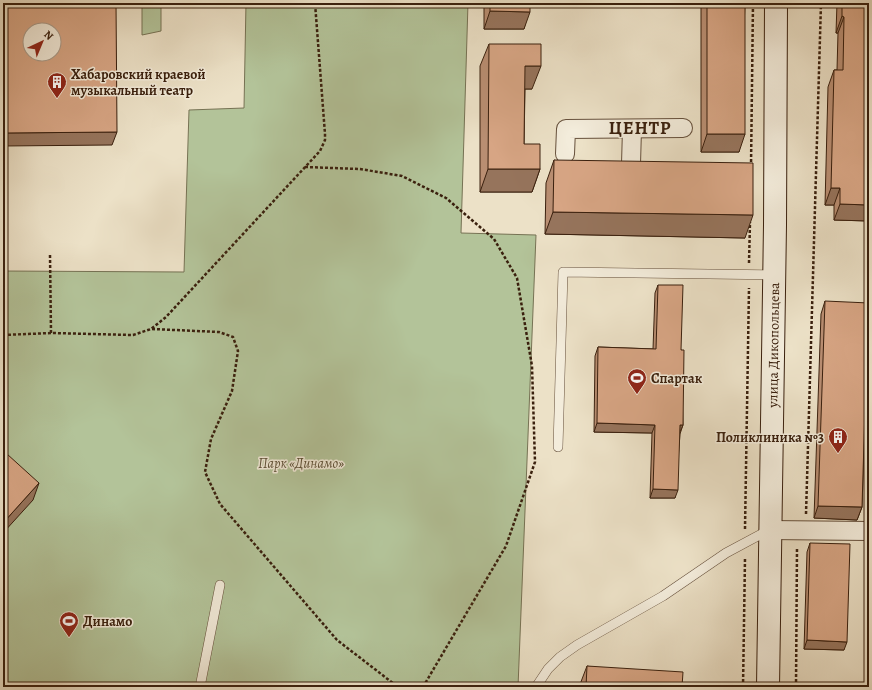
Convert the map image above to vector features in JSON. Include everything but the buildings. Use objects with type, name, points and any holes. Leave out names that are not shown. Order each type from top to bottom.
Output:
[{"type":"main road","name":"улица Дикопольцева","points":[[768,687],[776,3]]},
{"type":"street","points":[[568,162],[566,129],[683,128]]},
{"type":"street","points":[[631,164],[632,129]]},
{"type":"street","points":[[769,530],[869,531]]},
{"type":"lane","points":[[558,447],[563,272],[774,275]]},
{"type":"lane","points":[[536,687],[548,669],[560,657],[663,596],[726,554],[769,530]]},
{"type":"lane","points":[[200,687],[220,585]]},
{"type":"path","points":[[3,335],[133,335],[151,329],[166,317],[320,151],[325,140],[315,3]]},
{"type":"path","points":[[750,171],[753,3]]},
{"type":"path","points":[[796,687],[796,551],[806,517],[820,3]]},
{"type":"path","points":[[305,167],[360,169],[402,176],[446,198],[494,239],[517,278],[532,366],[535,462],[506,546],[423,687]]},
{"type":"path","points":[[743,687],[750,219]]},
{"type":"path","points":[[50,254],[51,334]]},
{"type":"path","points":[[151,329],[219,332],[233,337],[238,351],[232,392],[210,439],[205,472],[220,504],[337,640],[398,687]]},
{"type":"green space","points":[[142,3],[161,3],[161,31],[142,35]]},
{"type":"green space","name":"Парк «Динамо»","points":[[246,3],[468,3],[461,233],[536,235],[518,687],[3,687],[3,271],[184,272],[189,110],[244,108]]},
{"type":"place","name":"Хабаровский краевой музыкальный театр","points":[[57,99]]},
{"type":"place","name":"Спартак","points":[[637,395]]},
{"type":"place","name":"Поликлиника №3","points":[[838,454]]},
{"type":"place","name":"Динамо","points":[[69,638]]},
{"type":"district","name":"ЦЕНТР","points":[[640,128]]}]
